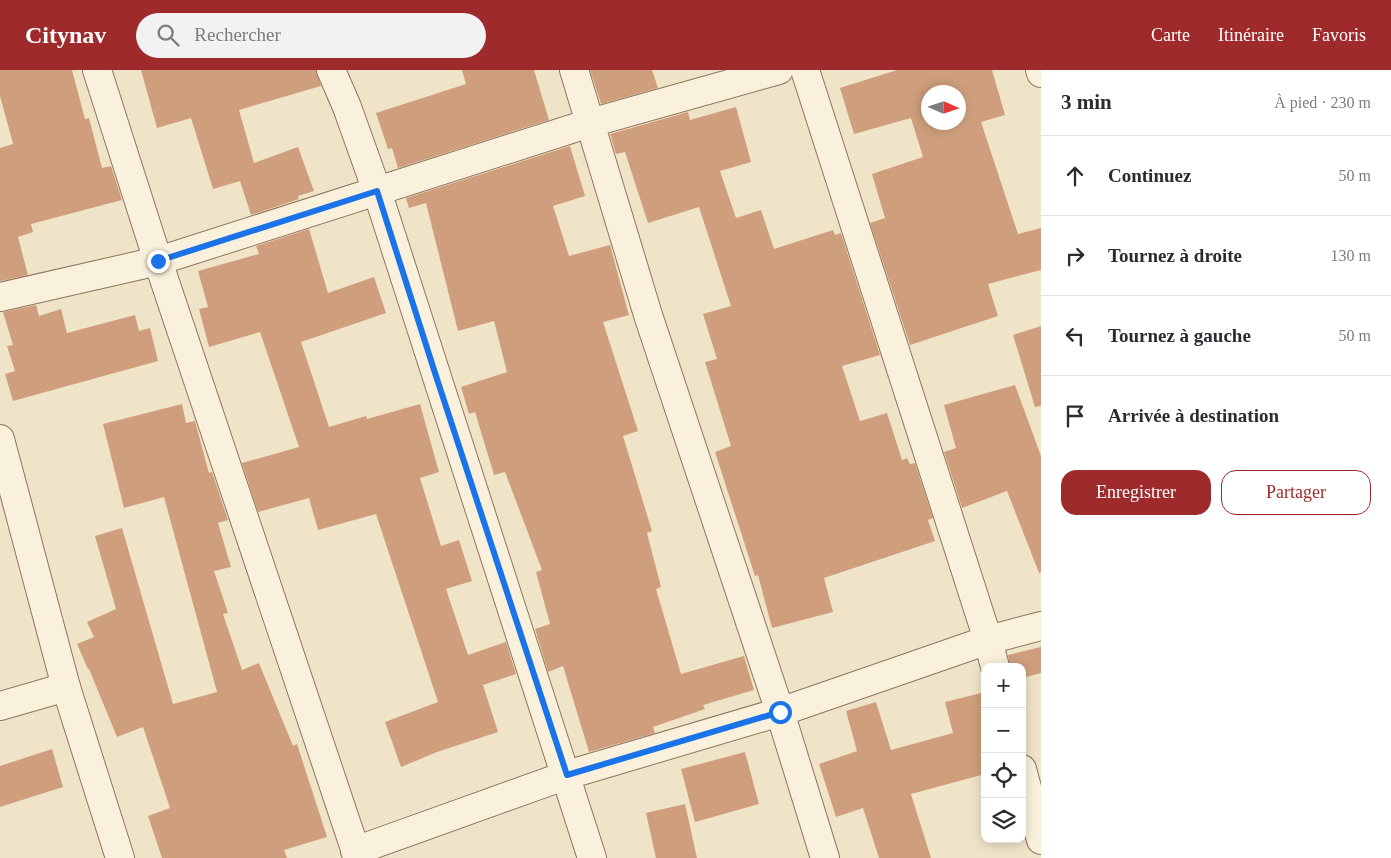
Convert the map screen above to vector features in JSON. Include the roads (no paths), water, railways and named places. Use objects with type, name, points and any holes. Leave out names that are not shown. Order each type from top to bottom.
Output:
[{"type":"street","points":[[97,70],[158,261],[357,854],[567,775],[780,712],[988,640],[1041,626]]},
{"type":"street","points":[[331,70],[347,107],[377,191],[567,775],[592,858]]},
{"type":"street","points":[[574,70],[648,315],[780,712],[825,858]]},
{"type":"street","points":[[0,297],[158,261],[590,123],[779,70]]},
{"type":"street","points":[[805,70],[994,663]]},
{"type":"street","points":[[0,439],[66,686],[120,858]]},
{"type":"street","points":[[0,706],[66,686]]},
{"type":"street","points":[[1026,784],[1041,840]]}]
